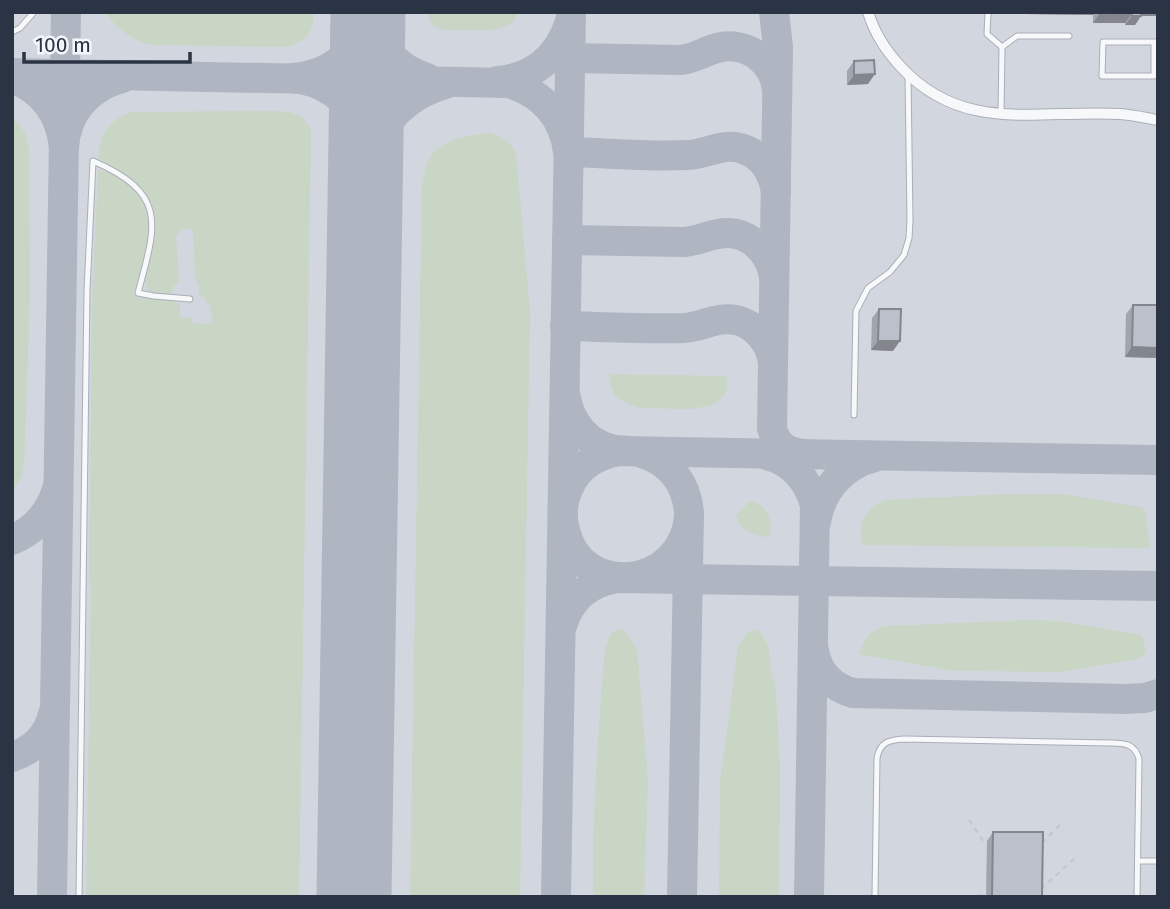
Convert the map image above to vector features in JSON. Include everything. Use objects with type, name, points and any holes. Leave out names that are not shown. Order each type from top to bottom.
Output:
[{"type":"street","points":[[868,12],[893,58],[925,88],[946,101],[1001,115],[1121,114],[1158,120]]},
{"type":"lane","points":[[12,32],[20,29],[34,12]]},
{"type":"lane","points":[[988,12],[987,34],[1002,47],[1001,115]]},
{"type":"lane","points":[[1002,47],[1017,36],[1069,36]]},
{"type":"lane","points":[[1102,42],[1156,42],[1154,76],[1102,76],[1102,42]]},
{"type":"lane","points":[[854,415],[856,311],[868,288],[890,272],[904,255],[909,238],[908,74]]},
{"type":"lane","points":[[79,897],[87,291],[93,162],[112,170],[136,186],[149,204],[151,241],[138,293],[190,299]]},
{"type":"lane","points":[[874,897],[877,758],[884,743],[904,739],[1130,745],[1139,759],[1137,897]]},
{"type":"lane","points":[[1138,861],[1158,862]]},
{"type":"path","points":[[969,820],[987,846]]},
{"type":"path","points":[[1036,849],[1061,824]]},
{"type":"path","points":[[1035,894],[1075,858]]},
{"type":"path","points":[[976,897],[986,892]]},
{"type":"shaded area","points":[[12,12],[1158,12],[1158,897],[12,897]]},
{"type":"green space","points":[[105,12],[314,12],[307,36],[298,43],[285,47],[154,45],[126,34]]},
{"type":"green space","points":[[427,12],[518,12],[514,21],[494,30],[444,30],[433,26]]},
{"type":"green space","points":[[262,111],[297,115],[303,118],[311,131],[299,897],[86,897],[92,304],[98,170],[110,173],[127,184],[139,195],[145,208],[148,222],[146,251],[133,296],[180,304],[180,317],[191,318],[193,323],[208,324],[213,320],[210,306],[205,298],[199,295],[199,285],[195,278],[193,230],[182,229],[176,236],[179,281],[171,295],[155,294],[147,289],[145,279],[156,222],[151,203],[136,182],[98,158],[99,150],[103,135],[111,124],[131,112]]},
{"type":"green space","points":[[12,117],[24,131],[29,148],[30,294],[24,465],[22,476],[12,491]]},
{"type":"green space","points":[[489,132],[505,140],[516,153],[530,312],[520,897],[410,897],[422,186],[428,161],[437,149],[458,138]]},
{"type":"green space","points":[[609,374],[727,376],[728,388],[722,398],[713,405],[691,409],[640,408],[615,395]]},
{"type":"green space","points":[[1062,494],[1142,507],[1150,544],[1148,548],[862,545],[864,518],[873,507],[885,500]]},
{"type":"green space","points":[[752,501],[762,506],[768,515],[771,525],[769,537],[748,532],[738,520],[736,515]]},
{"type":"green space","points":[[1060,621],[1137,634],[1142,636],[1146,651],[1143,656],[1133,660],[1061,672],[953,671],[859,654],[869,636],[886,626]]},
{"type":"green space","points":[[618,629],[624,630],[637,649],[648,782],[644,897],[593,897],[596,773],[605,649],[610,635]]},
{"type":"green space","points":[[752,630],[758,630],[768,644],[772,679],[775,679],[780,767],[779,897],[719,897],[720,783],[738,647]]},
{"type":"building","points":[[1100,12],[1141,12],[1141,16],[1132,14]]},
{"type":"building","points":[[874,60],[875,74],[854,75],[854,61]]},
{"type":"building","points":[[1133,305],[1158,305],[1158,348],[1132,347]]},
{"type":"building","points":[[879,309],[901,309],[900,341],[878,341]]},
{"type":"building","points":[[993,832],[1043,832],[1042,897],[992,897]]},
{"type":"taxiway","points":[[52,897],[66,12]]},
{"type":"taxiway","points":[[366,12],[358,39],[342,59],[319,72],[292,78],[324,87],[349,107],[361,132],[366,165]]},
{"type":"taxiway","points":[[372,12],[378,35],[389,54],[406,68],[427,78]]},
{"type":"taxiway","points":[[556,897],[571,12]]},
{"type":"taxiway","points":[[774,12],[778,47],[772,428],[783,447],[804,454]]},
{"type":"taxiway","points":[[498,81],[522,76],[542,64],[558,47],[569,24]]},
{"type":"taxiway","points":[[570,58],[680,60],[717,48],[738,47],[757,55],[764,62],[775,80],[777,90]]},
{"type":"taxiway","points":[[12,73],[509,83],[532,93],[549,108],[562,128],[568,152],[673,155],[696,154],[723,147],[738,148],[752,153],[763,162],[773,179],[776,192]]},
{"type":"taxiway","points":[[12,78],[33,89],[48,105],[59,125],[64,148],[69,124],[81,103],[99,88],[122,78]]},
{"type":"taxiway","points":[[365,206],[371,158],[381,132],[408,102],[445,84]]},
{"type":"taxiway","points":[[567,240],[684,242],[718,234],[738,234],[762,250],[768,258],[774,277]]},
{"type":"taxiway","points":[[565,326],[684,328],[722,319],[736,320],[761,335],[773,362]]},
{"type":"taxiway","points":[[566,398],[577,425],[589,438],[605,447],[639,452],[661,462],[681,483],[688,502],[682,897]]},
{"type":"taxiway","points":[[689,518],[682,542],[668,560],[650,571],[630,577],[609,576],[590,568],[575,552],[565,530],[563,508],[569,487],[583,467],[603,455],[619,451],[1158,460]]},
{"type":"taxiway","points":[[767,455],[784,462],[798,473],[815,505],[809,897]]},
{"type":"taxiway","points":[[816,522],[823,499],[835,480],[853,466],[875,457]]},
{"type":"taxiway","points":[[12,540],[41,520],[57,489]]},
{"type":"taxiway","points":[[562,626],[570,607],[582,593],[599,583],[618,578],[1158,586]]},
{"type":"taxiway","points":[[814,650],[818,665],[827,678],[838,687],[853,693],[1126,699],[1158,694]]},
{"type":"taxiway","points":[[12,757],[38,741],[51,722],[53,714]]},
{"type":"runway","points":[[354,897],[368,12]]}]
